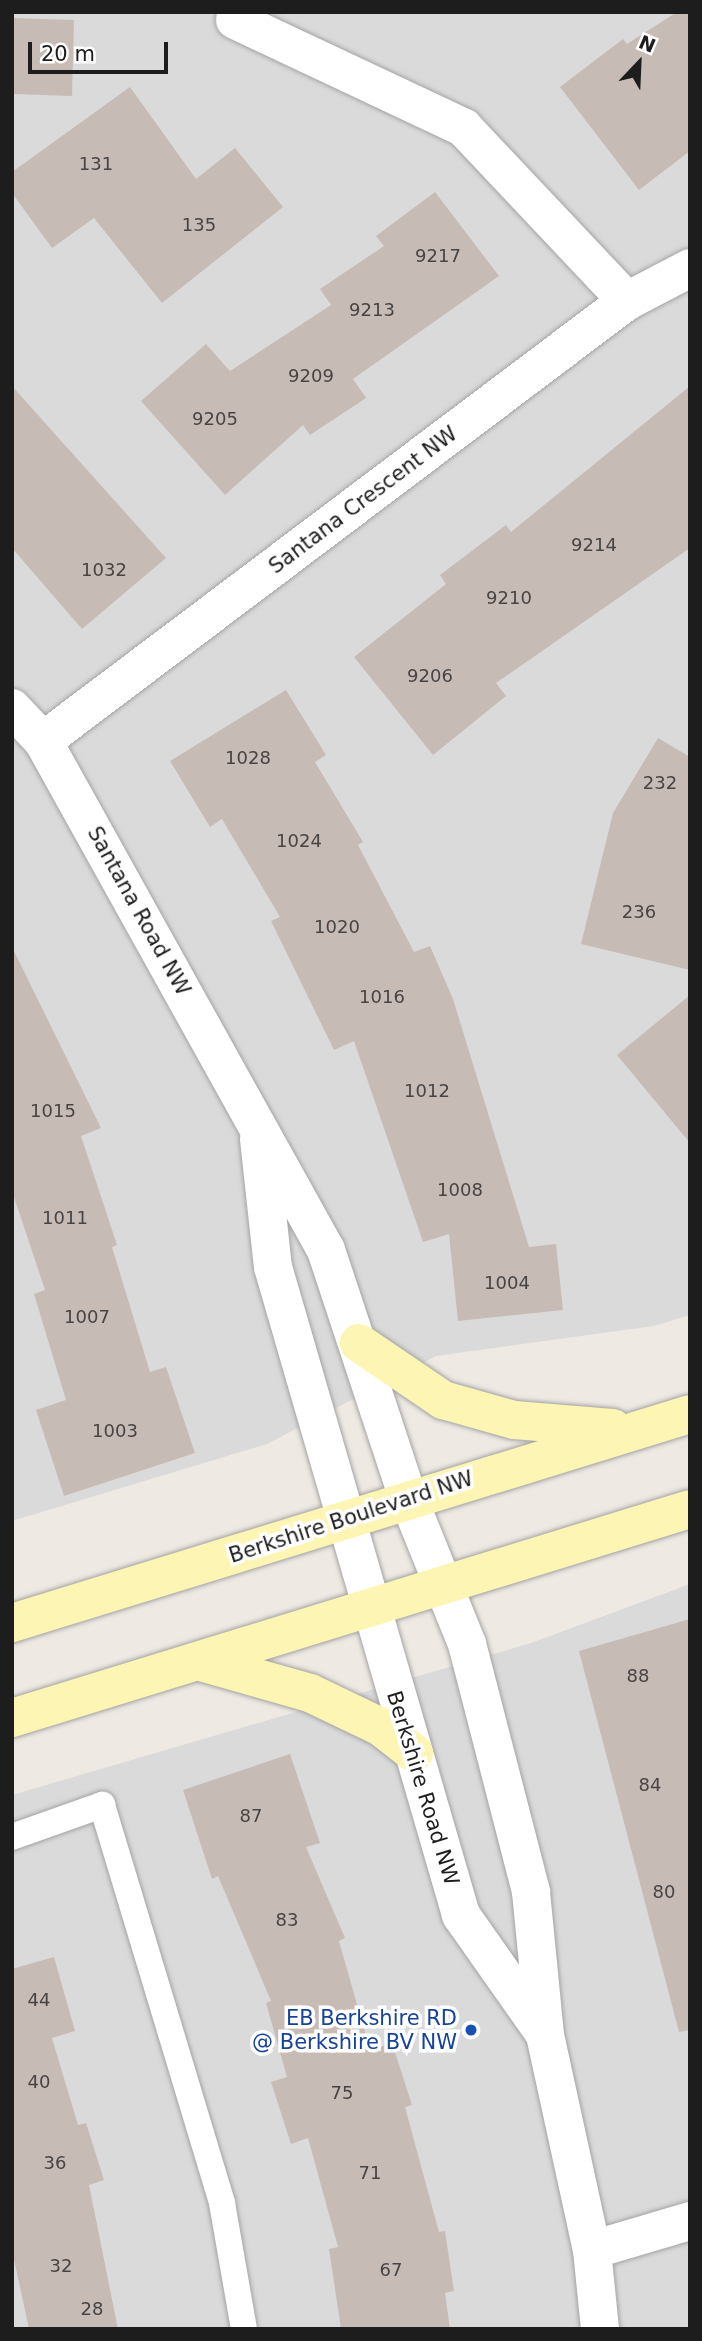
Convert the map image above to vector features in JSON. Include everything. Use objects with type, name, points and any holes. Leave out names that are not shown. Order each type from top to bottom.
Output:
[{"type":"main road","points":[[359,1343],[443,1400],[514,1420],[636,1430]]},
{"type":"main road","name":"Berkshire Boulevard NW","points":[[12,1623],[408,1498],[690,1413]]},
{"type":"main road","points":[[12,1718],[690,1509]]},
{"type":"main road","points":[[197,1661],[310,1693],[381,1727],[414,1753]]},
{"type":"street","points":[[235,20],[464,128],[627,301]]},
{"type":"street","name":"Santana Crescent NW","points":[[43,741],[627,301],[690,268]]},
{"type":"street","name":"Santana Road NW","points":[[12,708],[43,741],[257,1119],[326,1250],[359,1343],[408,1498]]},
{"type":"street","name":"Santana Road NW","points":[[257,1119],[272,1267],[343,1520]]},
{"type":"street","name":"Berkshire Road NW","points":[[408,1498],[467,1644],[531,1892],[545,2035],[592,2250],[600,2329]]},
{"type":"street","name":"Berkshire Road NW","points":[[343,1520],[461,1915],[545,2035]]},
{"type":"street","points":[[592,2250],[690,2221]]},
{"type":"lane","points":[[12,1836],[102,1805],[222,2203],[244,2329]]},
{"type":"shaded area","points":[[12,12],[690,12],[690,1315],[654,1326],[436,1356],[267,1444],[12,1521]]},
{"type":"shaded area","points":[[690,1584],[690,2329],[12,2329],[12,1795],[531,1643]]},
{"type":"building","points":[[677,12],[690,12],[690,151],[639,190],[560,87],[623,39],[627,44]]},
{"type":"building","points":[[12,18],[74,20],[72,96],[12,94]]},
{"type":"building","points":[[130,87],[196,179],[235,148],[283,207],[162,303],[94,218],[52,248],[12,193],[12,172]]},
{"type":"building","points":[[435,192],[499,276],[353,379],[366,398],[310,435],[303,425],[225,495],[141,401],[206,344],[230,371],[331,305],[320,289],[384,246],[376,236]]},
{"type":"building","points":[[12,386],[166,558],[82,629],[12,548]]},
{"type":"building","points":[[690,386],[690,548],[496,683],[506,696],[433,755],[354,657],[446,584],[440,575],[506,525],[511,532]]},
{"type":"building","points":[[286,690],[326,755],[315,762],[363,842],[358,845],[414,952],[430,946],[453,999],[529,1247],[556,1244],[563,1310],[458,1321],[449,1234],[423,1242],[354,1041],[334,1050],[271,921],[280,917],[222,819],[210,827],[170,761]]},
{"type":"building","points":[[658,738],[690,757],[690,970],[581,944],[613,813]]},
{"type":"building","points":[[12,947],[101,1128],[81,1136],[117,1245],[112,1247],[150,1372],[166,1367],[195,1453],[64,1496],[36,1410],[66,1400],[34,1294],[45,1290],[12,1191]]},
{"type":"building","points":[[690,995],[690,1143],[617,1055]]},
{"type":"building","points":[[690,1619],[690,2030],[679,2032],[579,1651]]},
{"type":"building","points":[[290,1754],[320,1843],[306,1847],[345,1938],[339,1941],[370,2050],[392,2043],[412,2105],[405,2107],[439,2232],[445,2231],[454,2291],[445,2293],[450,2329],[341,2329],[329,2249],[338,2247],[308,2138],[291,2144],[271,2082],[287,2077],[266,2003],[271,2001],[218,1876],[212,1879],[183,1790]]},
{"type":"building","points":[[54,1957],[75,2031],[52,2038],[78,2125],[86,2123],[104,2180],[89,2185],[118,2329],[29,2329],[12,2250],[12,1969]]},
{"type":"place","name":"EB Berkshire RD @ Berkshire BV NW","points":[[471,2030]]}]
